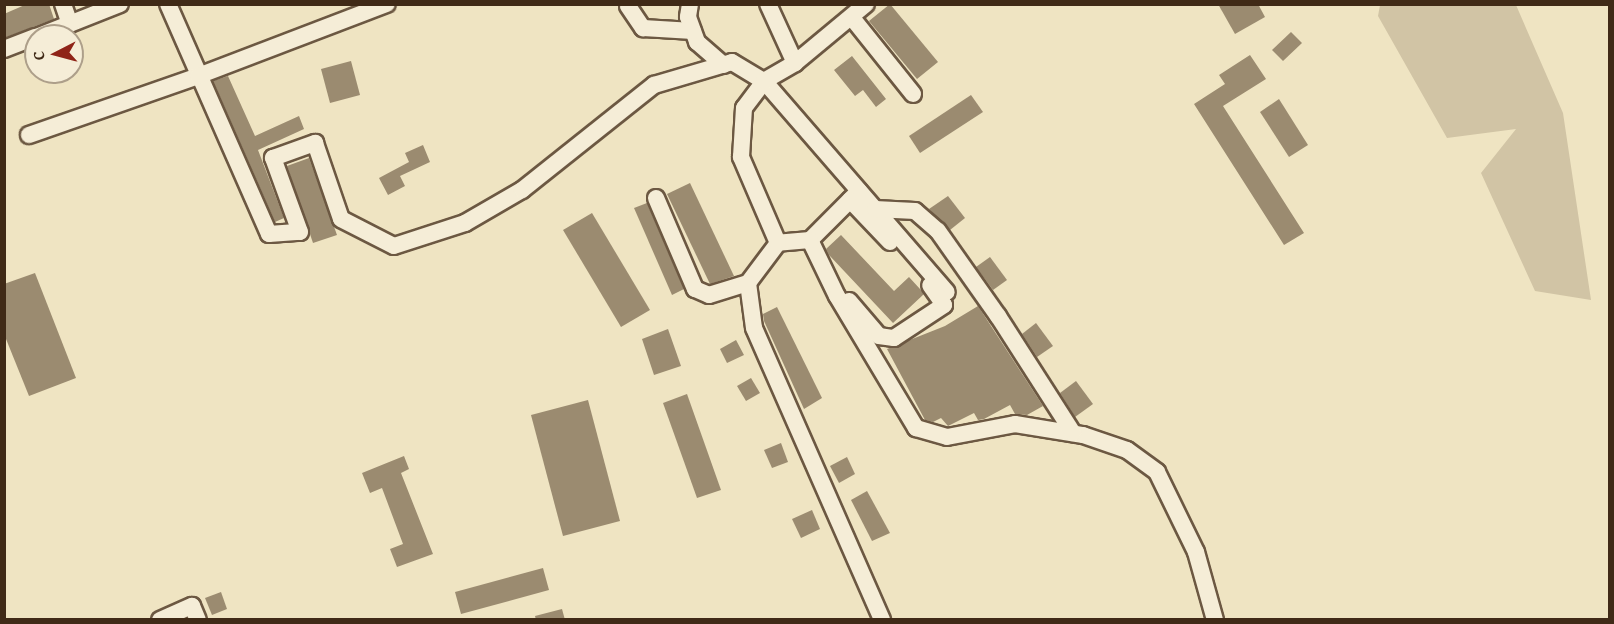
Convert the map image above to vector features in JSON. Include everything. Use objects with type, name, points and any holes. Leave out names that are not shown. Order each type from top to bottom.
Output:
[{"type":"street","points":[[63,4],[70,24],[120,4]]},
{"type":"street","points":[[168,4],[269,234],[300,232],[273,158],[315,143],[341,219],[394,246],[465,224],[522,190],[654,85],[732,62],[764,81],[854,196],[919,270],[944,305],[894,338],[879,336],[826,273]]},
{"type":"street","points":[[29,135],[198,76],[387,4]]},
{"type":"street","points":[[690,4],[693,31],[697,42],[723,65]]},
{"type":"street","points":[[768,4],[795,63]]},
{"type":"street","points":[[778,243],[741,157],[744,108],[764,81],[795,63],[853,19],[866,4]]},
{"type":"street","points":[[628,6],[643,28],[693,31]]},
{"type":"street","points":[[853,19],[913,94]]},
{"type":"street","points":[[4,49],[24,42]]},
{"type":"street","points":[[854,196],[875,209],[947,292]]},
{"type":"street","points":[[656,198],[695,289],[709,295],[748,283],[778,243],[810,240],[854,196]]},
{"type":"street","points":[[875,209],[915,211],[938,231],[998,316],[1073,433]]},
{"type":"street","points":[[810,240],[826,273],[916,428],[947,437],[1015,424],[1073,433],[1127,450],[1157,472],[1196,552],[1215,620]]},
{"type":"street","points":[[748,283],[754,328],[882,620]]},
{"type":"street","points":[[160,620],[192,606],[198,620]]},
{"type":"shaded area","points":[[1380,5],[1516,5],[1563,113],[1591,300],[1535,291],[1481,173],[1516,129],[1447,138],[1378,16]]},
{"type":"building","points":[[27,4],[49,4],[54,19],[41,24],[24,24],[24,30],[4,38],[4,14]]},
{"type":"building","points":[[890,4],[938,62],[917,79],[869,21]]},
{"type":"building","points":[[1218,4],[1258,4],[1265,17],[1235,34]]},
{"type":"building","points":[[1291,32],[1302,43],[1283,61],[1272,50]]},
{"type":"building","points":[[1250,55],[1266,79],[1223,106],[1304,233],[1284,245],[1194,104],[1225,84],[1219,75]]},
{"type":"building","points":[[852,56],[886,99],[876,107],[863,90],[855,96],[834,70]]},
{"type":"building","points":[[351,61],[360,95],[330,103],[321,69]]},
{"type":"building","points":[[228,76],[255,136],[299,116],[304,129],[258,150],[284,218],[275,222],[213,81]]},
{"type":"building","points":[[971,95],[983,112],[920,153],[909,136]]},
{"type":"building","points":[[1279,99],[1308,145],[1289,157],[1260,112]]},
{"type":"building","points":[[423,145],[430,162],[400,176],[405,186],[388,195],[379,178],[409,162],[405,153]]},
{"type":"building","points":[[309,158],[337,235],[313,243],[287,166]]},
{"type":"building","points":[[690,183],[734,276],[710,284],[667,194]]},
{"type":"building","points":[[948,196],[965,218],[950,230],[929,209]]},
{"type":"building","points":[[647,203],[684,289],[672,295],[634,208]]},
{"type":"building","points":[[592,213],[650,310],[621,327],[563,230]]},
{"type":"building","points":[[841,235],[894,291],[909,277],[924,294],[893,323],[829,255],[826,249]]},
{"type":"building","points":[[990,257],[1007,280],[993,290],[976,267]]},
{"type":"building","points":[[35,273],[76,378],[29,396],[4,334],[4,284]]},
{"type":"building","points":[[978,306],[1043,406],[1027,415],[1015,414],[1010,405],[984,419],[978,420],[974,413],[948,426],[941,418],[933,422],[925,420],[887,349],[945,326]]},
{"type":"building","points":[[777,307],[822,398],[804,409],[764,321],[763,314]]},
{"type":"building","points":[[1036,323],[1053,346],[1037,357],[1022,334]]},
{"type":"building","points":[[668,329],[681,366],[654,375],[642,339]]},
{"type":"building","points":[[736,340],[744,355],[727,363],[720,349]]},
{"type":"building","points":[[751,378],[760,393],[746,401],[737,386]]},
{"type":"building","points":[[1076,381],[1093,404],[1075,417],[1060,393]]},
{"type":"building","points":[[687,394],[721,490],[697,498],[663,403]]},
{"type":"building","points":[[588,400],[620,521],[563,536],[531,415]]},
{"type":"building","points":[[781,443],[788,462],[772,468],[764,450]]},
{"type":"building","points":[[404,456],[409,469],[401,473],[433,554],[397,567],[390,549],[403,544],[382,488],[370,493],[362,473]]},
{"type":"building","points":[[847,457],[855,474],[839,483],[830,466]]},
{"type":"building","points":[[867,491],[890,533],[872,541],[851,500]]},
{"type":"building","points":[[812,510],[820,529],[801,538],[792,519]]},
{"type":"building","points":[[543,568],[549,590],[461,614],[455,592]]},
{"type":"building","points":[[221,592],[227,609],[212,615],[205,598]]},
{"type":"building","points":[[562,609],[565,620],[536,620],[535,616]]}]
